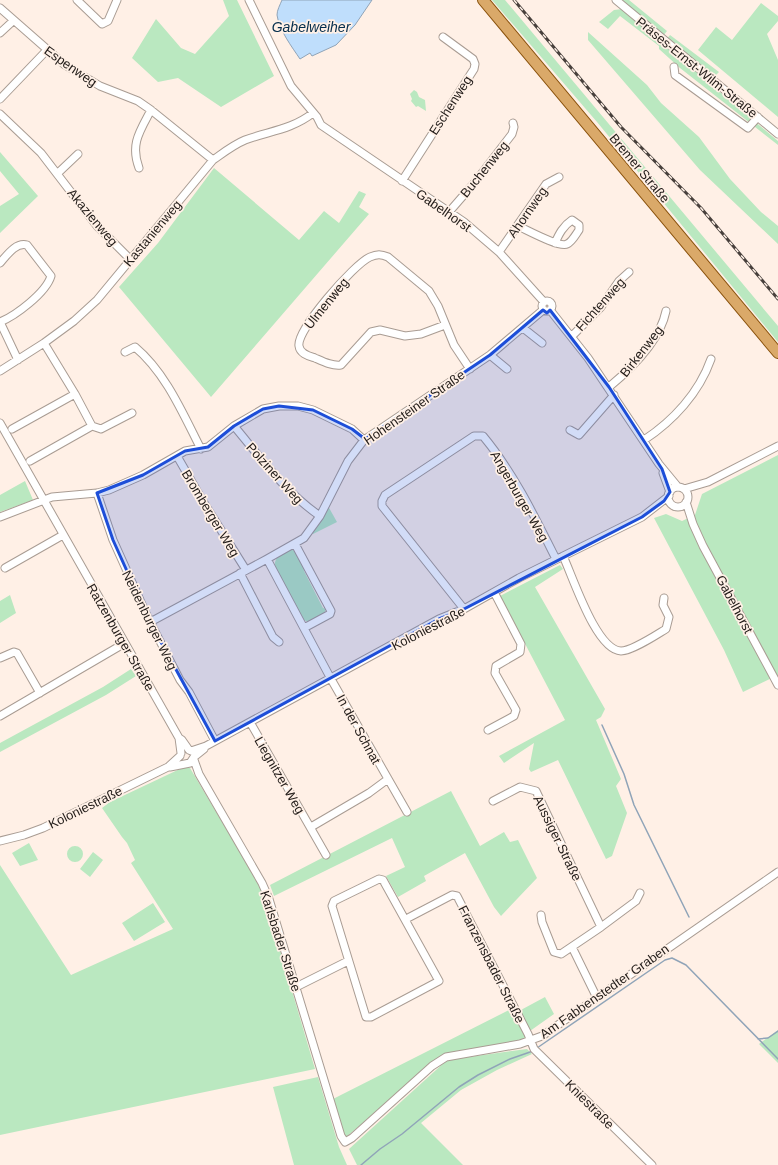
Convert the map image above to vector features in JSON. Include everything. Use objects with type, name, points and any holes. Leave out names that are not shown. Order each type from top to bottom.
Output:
[{"type":"main road","name":"Bremer Straße","points":[[483,0],[778,353]]},
{"type":"street","points":[[76,0],[102,24],[110,24],[117,0]]},
{"type":"street","name":"Gabelhorst","points":[[249,0],[284,72],[302,101],[319,120],[329,127],[332,132],[464,222],[499,252],[572,336],[609,387],[662,469],[681,488],[687,499],[692,524]]},
{"type":"street","name":"Präses-Ernst-Wilm-Straße","points":[[616,0],[778,134]]},
{"type":"street","name":"Espenweg","points":[[0,8],[47,50],[87,79],[100,86],[138,101],[213,160]]},
{"type":"street","points":[[0,33],[13,21]]},
{"type":"street","name":"Eschenweg","points":[[402,181],[474,69],[475,64],[473,59],[443,37]]},
{"type":"street","points":[[0,100],[47,50]]},
{"type":"street","points":[[674,67],[675,75],[748,128],[758,117]]},
{"type":"street","points":[[139,168],[134,157],[135,143],[151,110]]},
{"type":"street","name":"Kastanienweg","points":[[0,371],[44,343],[74,321],[97,300],[213,160],[235,145],[292,126],[313,113]]},
{"type":"street","name":"Akazienweg","points":[[0,114],[29,140],[58,173],[97,226],[130,259]]},
{"type":"street","name":"Buchenweg","points":[[449,212],[476,181],[512,134],[514,126],[513,123]]},
{"type":"street","points":[[58,173],[78,154]]},
{"type":"street","name":"Ahornweg","points":[[499,252],[546,184],[559,177]]},
{"type":"street","points":[[518,226],[555,243]]},
{"type":"street","points":[[0,263],[17,246],[22,244],[27,245],[52,276],[50,282],[33,300],[0,322],[18,360]]},
{"type":"street","name":"Ulmenweg","points":[[446,325],[421,334],[405,336],[380,330],[371,332],[341,365],[335,365],[305,355],[300,349],[299,345],[299,337],[334,290],[369,257],[380,254],[388,257],[429,292],[438,306],[446,325],[454,345],[470,369]]},
{"type":"street","name":"Fichtenweg","points":[[572,336],[601,306],[618,281],[629,272]]},
{"type":"street","name":"Hohensteiner Straße","points":[[267,559],[295,544],[313,528],[348,460],[364,440],[490,355],[546,307]]},
{"type":"street","name":"Birkenweg","points":[[609,387],[621,377],[644,351],[663,324],[666,311]]},
{"type":"street","points":[[523,328],[542,343]]},
{"type":"street","points":[[44,343],[75,394],[92,426],[102,429],[132,413]]},
{"type":"street","points":[[125,352],[135,347],[147,356],[165,383],[201,449]]},
{"type":"street","points":[[490,355],[507,368]]},
{"type":"street","points":[[644,440],[675,416],[705,375],[711,359]]},
{"type":"street","points":[[12,429],[75,394]]},
{"type":"street","points":[[570,430],[579,435],[614,395]]},
{"type":"street","points":[[0,517],[52,497],[97,493],[125,483],[185,451],[201,449],[216,442],[234,426],[262,409],[279,406],[298,406],[313,410],[329,416],[352,429],[364,440]]},
{"type":"street","name":"Ratzenburger Straße","points":[[0,423],[179,738],[182,740],[188,757]]},
{"type":"street","points":[[30,461],[92,426]]},
{"type":"street","name":"Polziner Weg","points":[[234,426],[286,487],[306,507],[320,516]]},
{"type":"street","name":"Angerburger Weg","points":[[464,610],[382,506],[382,501],[385,495],[474,436],[483,436],[492,447],[518,486],[560,558]]},
{"type":"street","points":[[687,499],[708,482],[778,446]]},
{"type":"street","name":"Bromberger Weg","points":[[177,456],[243,571]]},
{"type":"street","name":"Gabelhorst","points":[[662,469],[669,494],[675,505],[692,524],[778,684]]},
{"type":"street","points":[[681,488],[708,482]]},
{"type":"street","name":"Koloniestraße","points":[[650,512],[669,494],[681,488]]},
{"type":"street","name":"Neidenburger Weg","points":[[97,493],[113,540],[149,620],[180,680],[189,692],[215,741]]},
{"type":"street","name":"Koloniestraße","points":[[0,841],[24,835],[43,828],[168,767],[439,619],[464,610],[495,594],[519,578],[650,512],[675,505],[687,499]]},
{"type":"street","points":[[5,568],[63,535]]},
{"type":"street","points":[[295,544],[331,611],[330,614],[304,628]]},
{"type":"street","points":[[560,558],[597,631],[614,649],[621,651],[628,650],[666,629],[669,617],[663,605],[664,598]]},
{"type":"street","points":[[149,620],[154,620],[267,559]]},
{"type":"street","name":"In der Schnat","points":[[267,559],[331,679],[407,812]]},
{"type":"street","points":[[243,571],[273,637],[279,642]]},
{"type":"street","points":[[488,730],[514,716],[516,710],[495,673],[496,666],[520,652],[521,644],[495,594]]},
{"type":"street","points":[[0,716],[125,643]]},
{"type":"street","points":[[0,658],[9,652],[17,653],[40,693]]},
{"type":"street","name":"Liegnitzer Weg","points":[[250,722],[326,855]]},
{"type":"street","name":"Karlsbader Straße","points":[[188,757],[264,887],[341,1136],[345,1142]]},
{"type":"street","name":"In der Schnat","points":[[353,804],[388,779]]},
{"type":"street","name":"Aussiger Straße","points":[[493,801],[520,787],[536,791],[601,927]]},
{"type":"street","name":"Liegnitzer Weg","points":[[311,827],[353,804]]},
{"type":"street","name":"Am Fabbenstedter Graben","points":[[345,1142],[352,1138],[432,1066],[446,1057],[530,1041],[542,1036],[778,872]]},
{"type":"street","points":[[379,879],[383,880],[439,981],[436,984],[371,1017],[366,1017],[348,961],[332,906],[334,901],[379,879]]},
{"type":"street","points":[[542,915],[542,922],[554,952],[561,954],[636,901],[640,893]]},
{"type":"street","name":"Franzensbader Straße","points":[[406,920],[452,895],[457,896],[528,1034],[530,1041]]},
{"type":"street","points":[[572,947],[597,998]]},
{"type":"street","points":[[296,987],[348,961]]},
{"type":"street","name":"Kniestraße","points":[[530,1041],[535,1050],[652,1165]]},
{"type":"highlighted area","points":[[543,310],[547,313],[550,310],[609,387],[662,469],[670,492],[664,501],[642,517],[464,609],[439,619],[215,741],[149,620],[113,540],[97,493],[143,475],[185,451],[208,447],[234,426],[263,409],[279,406],[313,410],[352,429],[365,439],[490,355]]},
{"type":"green space","points":[[223,0],[237,0],[274,76],[221,107],[178,78],[158,82],[132,58],[156,19],[181,48],[195,54],[229,16]]},
{"type":"green space","points":[[492,0],[505,0],[778,326],[778,342],[597,122]]},
{"type":"green space","points":[[621,0],[629,0],[667,31],[663,36]]},
{"type":"green space","points":[[761,3],[778,16],[778,21],[767,34],[778,60],[778,117],[698,50],[716,27],[732,40]]},
{"type":"green space","points":[[622,9],[778,141],[778,145],[680,68],[659,49],[659,46],[620,16],[608,29],[599,22],[614,10]]},
{"type":"green space","points":[[588,32],[647,85],[661,103],[699,137],[730,179],[761,212],[778,226],[778,244],[700,170],[588,40]]},
{"type":"green space","points":[[670,35],[719,72],[715,76],[711,75],[666,40]]},
{"type":"green space","points":[[414,90],[417,92],[419,97],[425,100],[426,111],[418,106],[416,107],[411,101],[412,99],[410,94]]},
{"type":"green space","points":[[0,152],[38,196],[0,233],[0,206],[19,194],[0,171]]},
{"type":"green space","points":[[214,168],[299,240],[324,211],[339,223],[359,191],[366,194],[359,207],[369,214],[211,397],[119,287],[158,243]]},
{"type":"green space","points":[[778,455],[778,675],[743,692],[724,650],[654,518],[666,514],[682,521],[695,515],[702,494]]},
{"type":"green space","points":[[25,481],[33,500],[0,512],[0,495]]},
{"type":"green space","points":[[328,506],[337,522],[313,534],[312,532]]},
{"type":"green space","points":[[290,549],[293,550],[300,558],[304,571],[323,608],[326,609],[324,614],[308,622],[302,619],[275,568],[275,561],[277,558]]},
{"type":"green space","points":[[560,565],[563,569],[535,587],[605,709],[601,717],[596,720],[621,779],[616,786],[627,813],[612,856],[606,859],[558,760],[531,772],[529,769],[534,743],[504,763],[499,756],[565,720],[500,596]]},
{"type":"green space","points":[[10,595],[16,613],[0,623],[0,601]]},
{"type":"green space","points":[[131,669],[136,676],[106,695],[0,752],[0,743],[103,687]]},
{"type":"green space","points":[[184,767],[190,768],[262,889],[315,1069],[0,1135],[0,865],[71,975],[173,929],[131,863],[135,860],[127,843],[102,808],[110,802]]},
{"type":"green space","points":[[451,791],[480,846],[504,832],[510,842],[518,840],[537,878],[501,916],[494,907],[465,853],[424,876],[426,881],[398,897],[386,876],[405,867],[392,838],[274,896],[270,885]]},
{"type":"green space","points":[[29,843],[38,860],[20,866],[12,853]]},
{"type":"green space","points":[[75,846],[82,851],[83,854],[78,861],[75,862],[68,857],[67,854],[72,847]]},
{"type":"green space","points":[[93,852],[103,860],[90,877],[80,869]]},
{"type":"green space","points":[[153,903],[165,922],[134,941],[122,923]]},
{"type":"green space","points":[[545,997],[554,1014],[530,1031],[519,1011]]},
{"type":"green space","points":[[511,1009],[526,1038],[523,1041],[444,1054],[345,1138],[333,1099]]},
{"type":"green space","points":[[778,1030],[778,1063],[759,1044]]},
{"type":"green space","points":[[527,1049],[532,1054],[497,1070],[461,1090],[421,1123],[463,1165],[357,1165],[349,1149],[447,1060]]},
{"type":"green space","points":[[318,1077],[339,1147],[347,1165],[294,1165],[273,1087]]},
{"type":"water","name":"Gabelweiher","points":[[282,0],[372,0],[355,25],[336,45],[312,56],[310,53],[300,59],[286,38],[278,21],[277,13]]},
{"type":"waterway","points":[[602,725],[624,774],[634,805],[689,917]]},
{"type":"waterway","points":[[537,1048],[665,960],[672,958],[686,965],[778,1059]]},
{"type":"waterway","points":[[758,1039],[768,1038],[778,1031]]},
{"type":"waterway","points":[[361,1165],[380,1149],[402,1134],[459,1087],[478,1075],[510,1059],[533,1051]]},
{"type":"railway","points":[[514,0],[621,127],[701,208],[778,299]]}]
